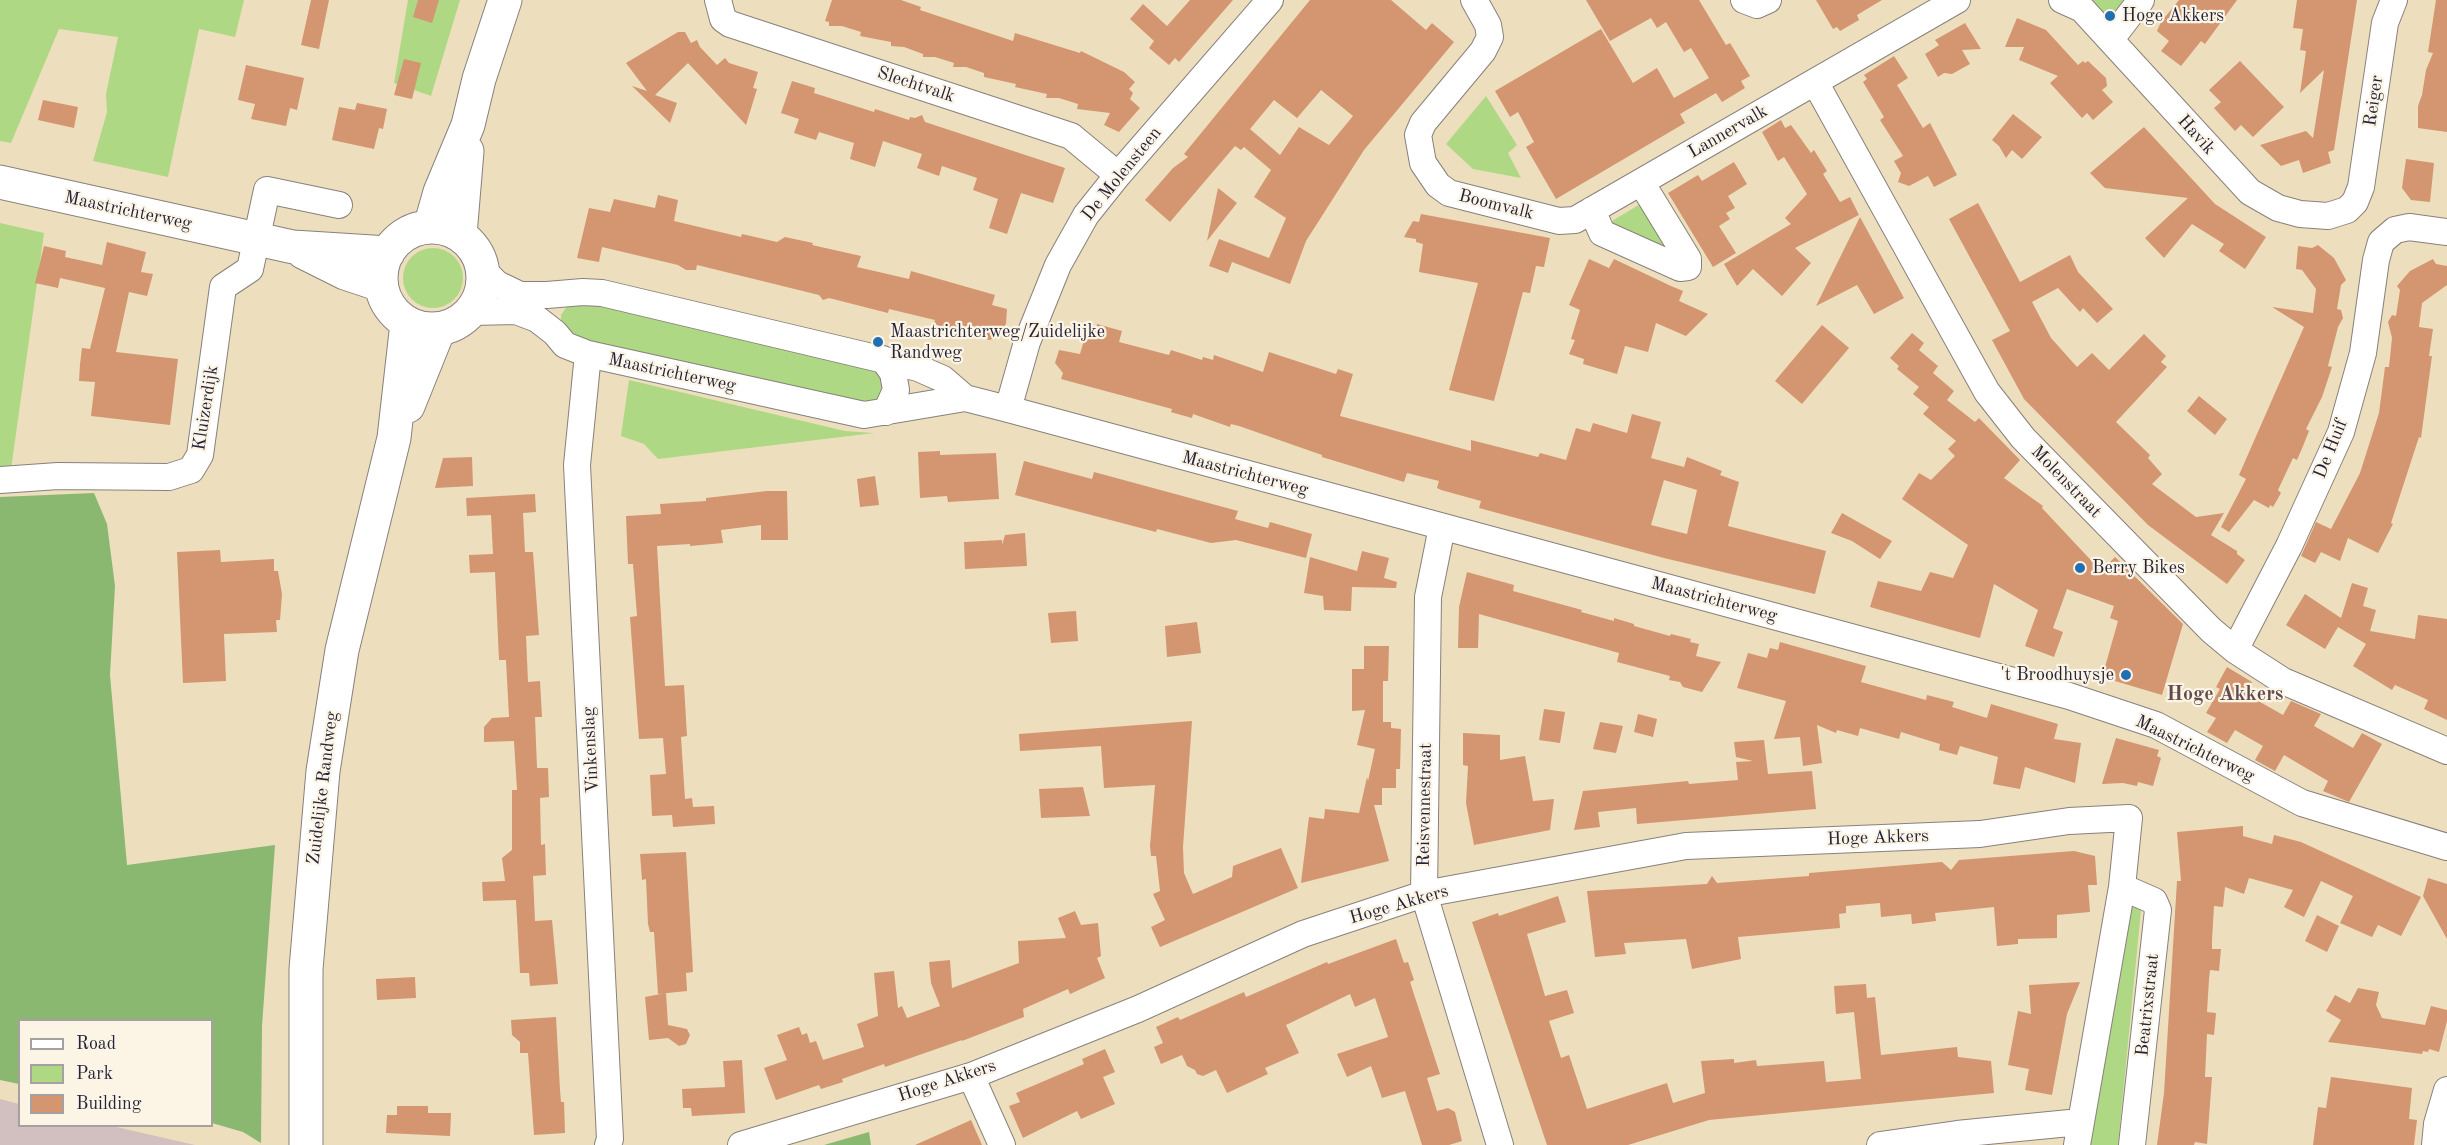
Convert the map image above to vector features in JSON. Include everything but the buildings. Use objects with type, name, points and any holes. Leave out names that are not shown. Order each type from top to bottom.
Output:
[{"type":"main road","points":[[445,231],[464,199],[468,125],[479,79],[505,0]]},
{"type":"main road","name":"Maastrichterweg","points":[[0,182],[293,247],[388,253]]},
{"type":"main road","points":[[413,230],[445,231],[471,244],[483,270],[483,285],[478,300],[470,312],[456,323],[439,329],[422,328],[407,323],[390,306],[381,285],[382,269],[388,253],[398,239],[413,230]]},
{"type":"main road","name":"Maastrichterweg","points":[[293,247],[345,273],[381,285]]},
{"type":"main road","name":"Zuidelijke Randweg","points":[[306,1145],[306,969],[323,771],[342,650],[394,438],[407,323]]},
{"type":"main road","name":"Zuidelijke Randweg","points":[[394,438],[439,329]]},
{"type":"street","name":"Slechtvalk","points":[[718,0],[723,19],[730,24],[1071,136],[1118,175]]},
{"type":"street","name":"De Molensteen","points":[[1008,409],[1027,342],[1058,265],[1086,215],[1270,0]]},
{"type":"street","name":"Boomvalk","points":[[1474,0],[1488,25],[1490,37],[1483,51],[1423,123],[1418,135],[1423,163],[1434,180],[1449,193],[1486,204],[1559,220],[1575,220],[1592,210]]},
{"type":"street","points":[[1744,0],[1758,5],[1768,0]]},
{"type":"street","points":[[1815,82],[1957,0]]},
{"type":"street","name":"Havik","points":[[2062,0],[2082,9],[2250,192],[2278,207],[2300,214],[2328,216],[2347,210],[2355,202]]},
{"type":"street","points":[[2110,39],[2141,0]]},
{"type":"street","name":"Reiger","points":[[2355,202],[2361,187],[2385,23],[2394,0]]},
{"type":"street","name":"Lannervalk","points":[[1592,210],[1815,82]]},
{"type":"street","name":"Molenstraat","points":[[1815,82],[1987,392],[2006,418],[2211,630],[2235,650],[2283,681],[2447,751]]},
{"type":"street","points":[[1592,210],[1602,233],[1680,268],[1688,267],[1688,259],[1641,182]]},
{"type":"street","points":[[256,239],[267,190],[339,206]]},
{"type":"street","name":"De Huif","points":[[2235,650],[2289,546],[2341,432],[2362,353],[2376,260],[2381,242],[2395,230],[2409,227],[2447,232]]},
{"type":"street","name":"Kluizerdijk","points":[[0,480],[58,476],[169,477],[191,470],[200,455],[223,287],[250,268],[256,239]]},
{"type":"street","name":"Maastrichterweg","points":[[483,270],[497,284],[520,295],[602,293],[918,368],[943,379],[965,398]]},
{"type":"street","points":[[555,333],[554,318],[565,294]]},
{"type":"street","name":"Maastrichterweg","points":[[470,312],[516,311],[537,319],[555,333],[565,345],[588,354],[864,415],[965,398],[2069,696],[2156,725],[2302,803],[2447,847]]},
{"type":"street","name":"Vinkenslag","points":[[588,354],[577,465],[610,1138],[608,1145]]},
{"type":"street","points":[[883,359],[893,373],[896,390],[886,412]]},
{"type":"street","name":"Reisvennestraat","points":[[1442,527],[1428,597],[1424,894],[1500,1145]]},
{"type":"street","name":"Hoge Akkers","points":[[741,1145],[971,1076],[1138,1009],[1303,934],[1424,894],[1500,882],[1686,846],[1980,834],[2069,821],[2129,818],[2122,887]]},
{"type":"street","points":[[1880,1145],[1957,1134],[2078,1133],[2122,887]]},
{"type":"street","name":"Beatrixstraat","points":[[2122,887],[2154,901],[2158,910],[2132,1145]]},
{"type":"street","points":[[971,1076],[1002,1145]]},
{"type":"street","points":[[2435,1145],[2437,1124],[2447,1090]]},
{"type":"shaded area","points":[[0,1099],[18,1104],[18,1127],[116,1127],[195,1145],[0,1145]]},
{"type":"green space","points":[[0,0],[244,0],[235,37],[199,29],[168,177],[93,161],[107,112],[106,94],[118,37],[59,29],[11,143],[0,141]]},
{"type":"green space","points":[[408,0],[460,0],[431,96],[394,83]]},
{"type":"green space","points":[[2085,0],[2126,0],[2118,11],[2111,14],[2103,12]]},
{"type":"green space","points":[[1486,96],[1517,145],[1508,153],[1521,178],[1473,169],[1446,144]]},
{"type":"green space","points":[[1642,203],[1675,256],[1607,224]]},
{"type":"green space","points":[[0,223],[44,233],[11,469],[0,469]]},
{"type":"green space","points":[[433,248],[450,253],[458,261],[463,278],[458,295],[450,303],[433,308],[416,303],[408,295],[403,278],[408,261],[416,253]]},
{"type":"green space","points":[[578,300],[873,364],[889,387],[875,409],[581,347],[561,329],[561,315],[568,305]]},
{"type":"green space","points":[[629,380],[845,431],[874,433],[658,459],[644,444],[621,436]]},
{"type":"green space","points":[[94,493],[107,524],[115,586],[110,675],[127,865],[275,845],[262,1026],[261,1143],[243,1132],[213,1123],[213,1019],[18,1019],[18,1084],[0,1080],[0,497]]},
{"type":"green space","points":[[2131,904],[2141,910],[2118,1145],[2087,1145]]},
{"type":"green space","points":[[869,1132],[871,1145],[824,1145],[862,1134]]},
{"type":"place","name":"Hoge Akkers","points":[[2110,16]]},
{"type":"place","name":"Maastrichterweg/Zuidelijke Randweg","points":[[878,342]]},
{"type":"place","name":"Berry Bikes","points":[[2080,568]]},
{"type":"place","name":"'t Broodhuysje","points":[[2126,675]]},
{"type":"district","name":"Hoge Akkers","points":[[2225,695]]}]
